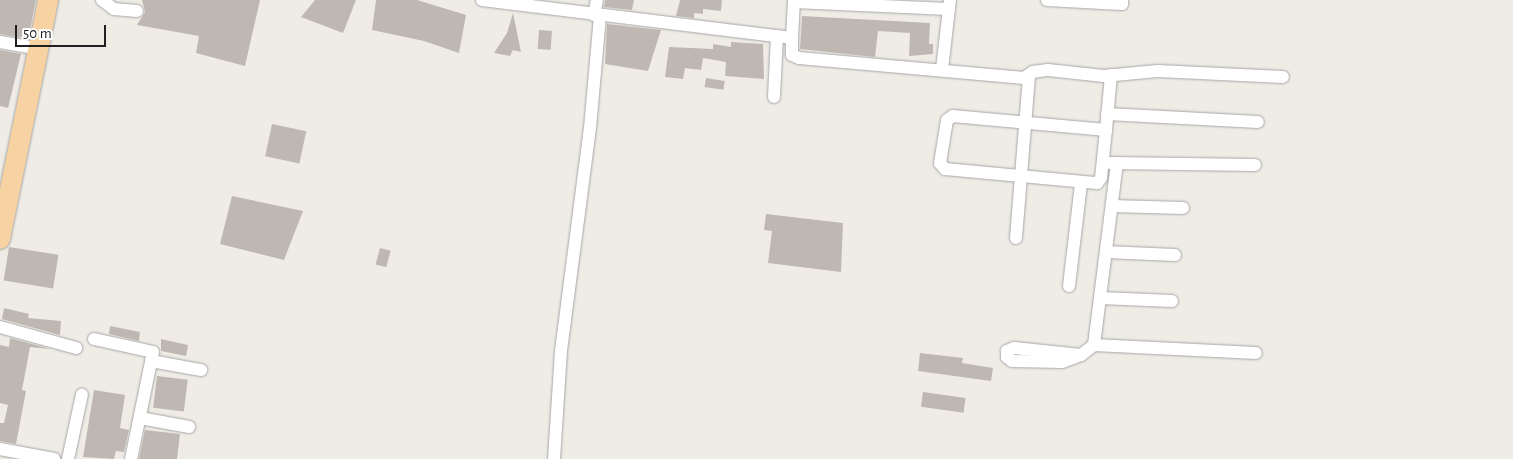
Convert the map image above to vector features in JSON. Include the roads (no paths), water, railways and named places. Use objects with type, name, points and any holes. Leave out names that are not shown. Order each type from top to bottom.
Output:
[{"type":"main road","points":[[0,239],[48,0]]},
{"type":"street","points":[[102,0],[114,9],[137,11]]},
{"type":"street","points":[[482,0],[597,16],[792,38]]},
{"type":"street","points":[[554,459],[561,351],[590,128],[597,0]]},
{"type":"street","points":[[1047,0],[1122,4],[1122,0]]},
{"type":"street","points":[[942,69],[949,4],[794,1],[792,56],[800,58],[1029,76]]},
{"type":"street","points":[[774,97],[777,36]]},
{"type":"street","points":[[0,42],[38,49]]},
{"type":"street","points":[[1016,238],[1029,76],[1033,72],[1048,70],[1111,76],[1158,71],[1283,77]]},
{"type":"street","points":[[1106,130],[949,117],[940,163],[945,169],[1081,184],[1097,183],[1102,163],[1106,130],[1111,76]]},
{"type":"street","points":[[1107,114],[1258,122]]},
{"type":"street","points":[[1102,163],[1255,165]]},
{"type":"street","points":[[1094,345],[1117,163]]},
{"type":"street","points":[[1069,286],[1081,184]]},
{"type":"street","points":[[1112,206],[1183,208]]},
{"type":"street","points":[[1106,252],[1175,255]]},
{"type":"street","points":[[1100,298],[1172,301]]},
{"type":"street","points":[[0,327],[76,348]]},
{"type":"street","points":[[94,339],[153,352],[131,459]]},
{"type":"street","points":[[1081,355],[1014,348],[1007,352],[1007,357],[1012,361],[1062,362],[1081,355],[1094,345],[1256,353]]},
{"type":"street","points":[[152,361],[200,370]]},
{"type":"street","points":[[68,459],[82,394]]},
{"type":"street","points":[[140,418],[189,427]]},
{"type":"street","points":[[0,449],[54,459]]}]
